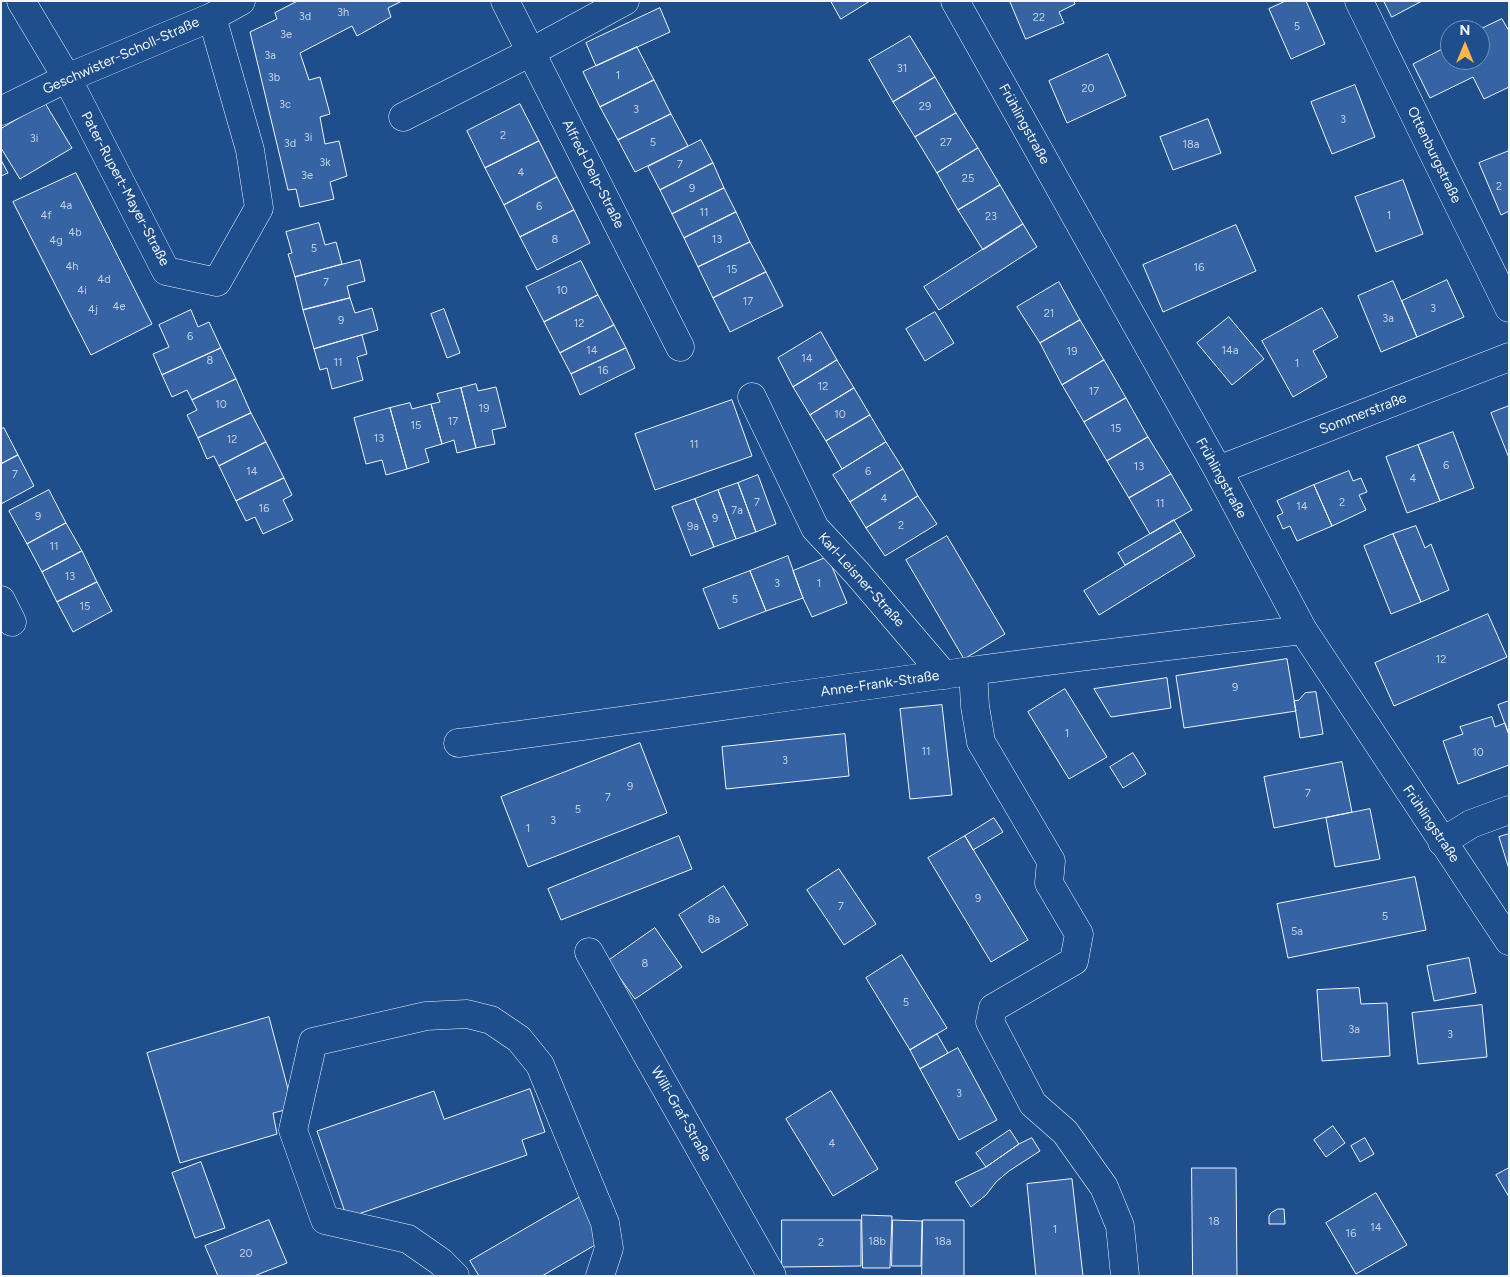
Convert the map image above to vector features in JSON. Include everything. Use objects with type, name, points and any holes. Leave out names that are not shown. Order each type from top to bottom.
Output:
[{"type":"street","points":[[21,1],[67,78]]},
{"type":"street","name":"Geschwister-Scholl-Straße","points":[[1,111],[67,78],[212,16],[241,1]]},
{"type":"street","name":"Alfred-Delp-Straße","points":[[505,1],[680,347]]},
{"type":"street","points":[[403,116],[531,52],[625,1]]},
{"type":"street","name":"Frühlingstraße","points":[[955,1],[1218,470],[1303,630],[1509,941]]},
{"type":"street","name":"Ottenburgstraße","points":[[1359,1],[1509,308]]},
{"type":"street","name":"Pater-Rupert-Mayer-Straße","points":[[67,78],[166,271],[217,282],[259,208],[250,150],[212,16]]},
{"type":"street","name":"Sommerstraße","points":[[1218,470],[1509,357]]},
{"type":"street","name":"Karl-Leisner-Straße","points":[[752,397],[815,528],[857,572],[944,675]]},
{"type":"street","name":"Anne-Frank-Straße","points":[[458,744],[973,671],[1303,630]]},
{"type":"street","points":[[973,671],[975,706],[981,742],[1051,861],[1049,883],[1079,934],[1074,961],[993,1008],[990,1022],[1033,1104],[1065,1132],[1104,1187],[1120,1226],[1125,1276]]},
{"type":"street","points":[[1442,842],[1471,824],[1509,810]]},
{"type":"street","name":"Willi-Graf-Straße","points":[[589,952],[772,1276]]},
{"type":"street","points":[[455,1276],[441,1262],[408,1239],[325,1220],[293,1130],[313,1042],[426,1016],[467,1014],[491,1020],[519,1039],[540,1065],[605,1223],[609,1248],[600,1276]]},
{"type":"building","points":[[298,1],[402,1],[388,8],[391,17],[357,36],[352,26],[300,53],[309,80],[320,77],[330,114],[320,117],[325,144],[339,141],[347,176],[330,182],[334,199],[300,207],[296,189],[288,190],[250,32],[277,19],[275,13]]},
{"type":"building","points":[[831,1],[870,1],[841,19]]},
{"type":"building","points":[[1010,1],[1074,1],[1075,4],[1059,12],[1064,23],[1026,39]]},
{"type":"building","points":[[1286,1],[1306,1],[1325,44],[1291,59],[1269,9]]},
{"type":"building","points":[[1384,1],[1422,1],[1392,17]]},
{"type":"building","points":[[660,8],[670,32],[596,66],[586,43]]},
{"type":"building","points":[[1502,19],[1509,31],[1509,87],[1484,99],[1473,77],[1430,98],[1413,64],[1440,50],[1440,70],[1490,70],[1490,25]]},
{"type":"building","points":[[910,36],[935,77],[893,102],[869,60]]},
{"type":"building","points":[[637,47],[654,80],[600,107],[583,72]]},
{"type":"building","points":[[1108,54],[1126,96],[1067,123],[1049,81]]},
{"type":"building","points":[[935,77],[956,113],[915,137],[893,102]]},
{"type":"building","points":[[654,80],[671,114],[618,140],[600,107]]},
{"type":"building","points":[[1355,85],[1375,137],[1332,154],[1311,102]]},
{"type":"building","points":[[45,103],[72,148],[20,179],[1,148],[1,129]]},
{"type":"building","points":[[520,104],[539,141],[485,168],[467,131]]},
{"type":"building","points":[[956,113],[978,148],[937,173],[915,137]]},
{"type":"building","points":[[671,114],[688,146],[635,172],[618,140]]},
{"type":"building","points":[[1208,119],[1221,153],[1173,170],[1160,137]]},
{"type":"building","points":[[701,140],[713,163],[660,190],[648,167]]},
{"type":"building","points":[[539,141],[557,177],[504,205],[485,168]]},
{"type":"building","points":[[978,148],[1000,185],[958,210],[937,173]]},
{"type":"building","points":[[1509,151],[1509,211],[1501,215],[1479,163]]},
{"type":"building","points":[[1,160],[8,173],[1,176]]},
{"type":"building","points":[[713,163],[724,188],[672,214],[660,190]]},
{"type":"building","points":[[76,173],[152,324],[91,355],[13,202]]},
{"type":"building","points":[[557,177],[574,210],[520,237],[504,205]]},
{"type":"building","points":[[1403,180],[1423,234],[1376,252],[1355,197]]},
{"type":"building","points":[[1000,185],[1023,224],[983,250],[958,210]]},
{"type":"building","points":[[724,188],[736,212],[684,238],[672,214]]},
{"type":"building","points":[[574,210],[590,243],[537,270],[520,237]]},
{"type":"building","points":[[736,212],[750,242],[698,267],[684,238]]},
{"type":"building","points":[[319,223],[325,245],[336,242],[342,264],[295,277],[288,254],[292,253],[286,232]]},
{"type":"building","points":[[1023,224],[1037,247],[939,310],[924,287]]},
{"type":"building","points":[[1236,225],[1256,271],[1163,312],[1143,265]]},
{"type":"building","points":[[750,242],[766,272],[713,298],[698,267]]},
{"type":"building","points":[[360,260],[365,281],[347,286],[350,298],[303,310],[295,277]]},
{"type":"building","points":[[581,261],[598,295],[544,322],[526,287]]},
{"type":"building","points":[[766,272],[783,306],[730,332],[713,298]]},
{"type":"building","points":[[1447,280],[1464,317],[1417,337],[1402,301]]},
{"type":"building","points":[[1393,281],[1417,337],[1381,352],[1358,296]]},
{"type":"building","points":[[1059,282],[1080,320],[1040,343],[1017,307]]},
{"type":"building","points":[[598,295],[614,325],[560,353],[544,322]]},
{"type":"building","points":[[350,298],[355,313],[372,308],[378,330],[314,349],[303,310]]},
{"type":"building","points":[[1322,308],[1338,337],[1313,351],[1327,377],[1293,397],[1262,341]]},
{"type":"building","points":[[444,309],[460,353],[447,358],[431,314]]},
{"type":"building","points":[[191,310],[198,327],[209,322],[221,348],[162,375],[153,354],[169,347],[159,325]]},
{"type":"building","points":[[935,312],[954,343],[925,361],[906,329]]},
{"type":"building","points":[[1229,317],[1264,359],[1232,385],[1197,343]]},
{"type":"building","points":[[1080,320],[1104,360],[1062,385],[1040,343]]},
{"type":"building","points":[[614,325],[626,348],[571,374],[560,353]]},
{"type":"building","points":[[821,332],[837,360],[793,387],[778,358]]},
{"type":"building","points":[[362,335],[367,354],[357,357],[363,380],[332,389],[327,368],[320,370],[314,349]]},
{"type":"building","points":[[221,348],[236,379],[192,400],[187,390],[172,397],[162,375]]},
{"type":"building","points":[[626,348],[635,368],[580,395],[571,374]]},
{"type":"building","points":[[837,360],[854,388],[810,415],[793,387]]},
{"type":"building","points":[[1104,360],[1126,398],[1084,422],[1062,385]]},
{"type":"building","points":[[236,379],[251,413],[198,438],[187,415],[197,410],[192,400]]},
{"type":"building","points":[[476,384],[478,391],[496,387],[506,427],[492,430],[495,444],[476,448],[461,388]]},
{"type":"building","points":[[461,388],[476,448],[457,453],[454,440],[442,444],[431,404],[440,402],[437,394]]},
{"type":"building","points":[[854,388],[870,415],[826,441],[810,415]]},
{"type":"building","points":[[1126,398],[1148,437],[1107,461],[1084,422]]},
{"type":"building","points":[[732,400],[752,456],[655,490],[635,434]]},
{"type":"building","points":[[410,403],[412,409],[431,404],[442,444],[425,449],[429,462],[407,469],[390,408]]},
{"type":"building","points":[[1509,406],[1509,458],[1491,413]]},
{"type":"building","points":[[390,408],[407,469],[386,475],[382,460],[366,464],[354,418]]},
{"type":"building","points":[[251,413],[266,442],[219,466],[214,456],[207,459],[198,438]]},
{"type":"building","points":[[870,415],[886,442],[842,469],[826,441]]},
{"type":"building","points":[[4,428],[18,455],[1,464],[1,429]]},
{"type":"building","points":[[1453,432],[1474,488],[1440,501],[1418,445]]},
{"type":"building","points":[[1148,437],[1171,474],[1129,498],[1107,461]]},
{"type":"building","points":[[266,442],[284,478],[236,501],[219,466]]},
{"type":"building","points":[[886,442],[903,469],[850,502],[833,475]]},
{"type":"building","points":[[1418,445],[1440,501],[1407,513],[1386,457]]},
{"type":"building","points":[[18,455],[34,486],[1,504],[1,464]]},
{"type":"building","points":[[903,469],[918,496],[866,528],[850,502]]},
{"type":"building","points":[[1349,471],[1353,481],[1361,478],[1367,492],[1359,495],[1366,510],[1332,526],[1314,485]]},
{"type":"building","points":[[1171,474],[1192,510],[1150,534],[1129,498]]},
{"type":"building","points":[[758,475],[776,524],[756,532],[738,483]]},
{"type":"building","points":[[284,478],[292,495],[283,500],[293,520],[263,534],[255,517],[246,521],[236,501]]},
{"type":"building","points":[[738,483],[756,532],[736,539],[718,490]]},
{"type":"building","points":[[1314,485],[1332,526],[1297,541],[1290,526],[1283,529],[1277,516],[1283,513],[1277,501]]},
{"type":"building","points":[[49,490],[66,523],[27,544],[9,511]]},
{"type":"building","points":[[718,490],[736,539],[714,547],[695,499]]},
{"type":"building","points":[[918,496],[937,524],[885,556],[866,528]]},
{"type":"building","points":[[695,499],[714,547],[691,556],[672,507]]},
{"type":"building","points":[[1174,520],[1181,532],[1125,565],[1118,553]]},
{"type":"building","points":[[66,523],[82,551],[42,572],[27,544]]},
{"type":"building","points":[[1416,526],[1425,548],[1431,544],[1449,590],[1421,602],[1393,534]]},
{"type":"building","points":[[1181,532],[1195,556],[1099,615],[1084,591]]},
{"type":"building","points":[[1393,534],[1421,602],[1391,614],[1364,546]]},
{"type":"building","points":[[947,536],[1005,634],[964,659],[906,560]]},
{"type":"building","points":[[82,551],[97,582],[57,602],[42,572]]},
{"type":"building","points":[[788,556],[803,598],[766,611],[750,571]]},
{"type":"building","points":[[828,557],[847,603],[812,617],[793,571]]},
{"type":"building","points":[[750,571],[766,611],[719,629],[703,589]]},
{"type":"building","points":[[97,582],[112,611],[73,632],[57,602]]},
{"type":"building","points":[[1488,614],[1507,657],[1394,706],[1375,663]]},
{"type":"building","points":[[1287,659],[1296,711],[1184,728],[1176,676]]},
{"type":"building","points":[[1167,678],[1171,708],[1111,717],[1094,689]]},
{"type":"building","points":[[1065,689],[1107,757],[1069,779],[1028,712]]},
{"type":"building","points":[[1316,692],[1323,734],[1300,738],[1294,701],[1299,700],[1305,693]]},
{"type":"building","points":[[1509,701],[1509,735],[1498,705]]},
{"type":"building","points":[[942,705],[952,795],[910,799],[900,709]]},
{"type":"building","points":[[1492,717],[1495,727],[1505,723],[1509,735],[1509,765],[1458,784],[1443,741],[1463,734],[1460,727]]},
{"type":"building","points":[[845,734],[849,776],[726,789],[722,747]]},
{"type":"building","points":[[640,743],[667,813],[528,867],[501,797]]},
{"type":"building","points":[[1133,753],[1146,774],[1123,788],[1110,767]]},
{"type":"building","points":[[1342,762],[1352,812],[1274,828],[1264,777]]},
{"type":"building","points":[[1370,809],[1380,859],[1335,867],[1326,818]]},
{"type":"building","points":[[994,818],[1003,832],[973,850],[965,836]]},
{"type":"building","points":[[1509,834],[1509,869],[1499,837]]},
{"type":"building","points":[[679,836],[692,869],[561,920],[548,889]]},
{"type":"building","points":[[965,836],[1028,940],[991,962],[928,858]]},
{"type":"building","points":[[839,869],[876,924],[844,945],[807,890]]},
{"type":"building","points":[[1415,877],[1426,930],[1288,958],[1277,904]]},
{"type":"building","points":[[724,886],[748,925],[702,953],[679,915]]},
{"type":"building","points":[[655,928],[682,967],[635,999],[608,961]]},
{"type":"building","points":[[902,955],[947,1028],[910,1050],[866,978]]},
{"type":"building","points":[[1469,958],[1476,993],[1434,1001],[1427,966]]},
{"type":"building","points":[[1359,988],[1361,1004],[1387,1003],[1390,1056],[1322,1061],[1317,990]]},
{"type":"building","points":[[1482,1005],[1487,1057],[1418,1064],[1412,1013]]},
{"type":"building","points":[[269,1017],[293,1108],[273,1113],[277,1134],[180,1163],[147,1053]]},
{"type":"building","points":[[937,1034],[948,1053],[920,1069],[910,1050]]},
{"type":"building","points":[[958,1048],[997,1120],[959,1140],[920,1069]]},
{"type":"building","points":[[530,1089],[545,1132],[522,1140],[527,1155],[347,1218],[317,1131],[434,1091],[444,1119]]},
{"type":"building","points":[[831,1091],[878,1169],[833,1196],[786,1119]]},
{"type":"building","points":[[1333,1126],[1345,1143],[1326,1157],[1314,1140]]},
{"type":"building","points":[[1010,1130],[1019,1144],[986,1167],[976,1153]]},
{"type":"building","points":[[1032,1138],[1040,1151],[1009,1171],[996,1182],[986,1195],[971,1207],[955,1182],[986,1167],[1019,1144]]},
{"type":"building","points":[[1365,1138],[1374,1154],[1360,1162],[1351,1146]]},
{"type":"building","points":[[201,1162],[225,1228],[195,1238],[172,1173]]},
{"type":"building","points":[[1192,1168],[1236,1168],[1237,1276],[1193,1276]]},
{"type":"building","points":[[1509,1168],[1509,1197],[1496,1175]]},
{"type":"building","points":[[1072,1179],[1083,1276],[1036,1276],[1027,1184]]},
{"type":"building","points":[[1376,1193],[1407,1245],[1356,1274],[1326,1223]]},
{"type":"building","points":[[582,1196],[607,1238],[542,1276],[479,1276],[470,1261]]},
{"type":"building","points":[[1278,1209],[1284,1209],[1285,1224],[1269,1224],[1269,1216]]},
{"type":"building","points":[[862,1215],[892,1216],[890,1268],[863,1268]]},
{"type":"building","points":[[269,1220],[287,1263],[254,1276],[218,1276],[205,1246]]},
{"type":"building","points":[[782,1220],[861,1220],[861,1266],[782,1267]]},
{"type":"building","points":[[893,1220],[922,1221],[921,1266],[892,1266]]},
{"type":"building","points":[[923,1220],[964,1220],[964,1276],[922,1276]]}]
